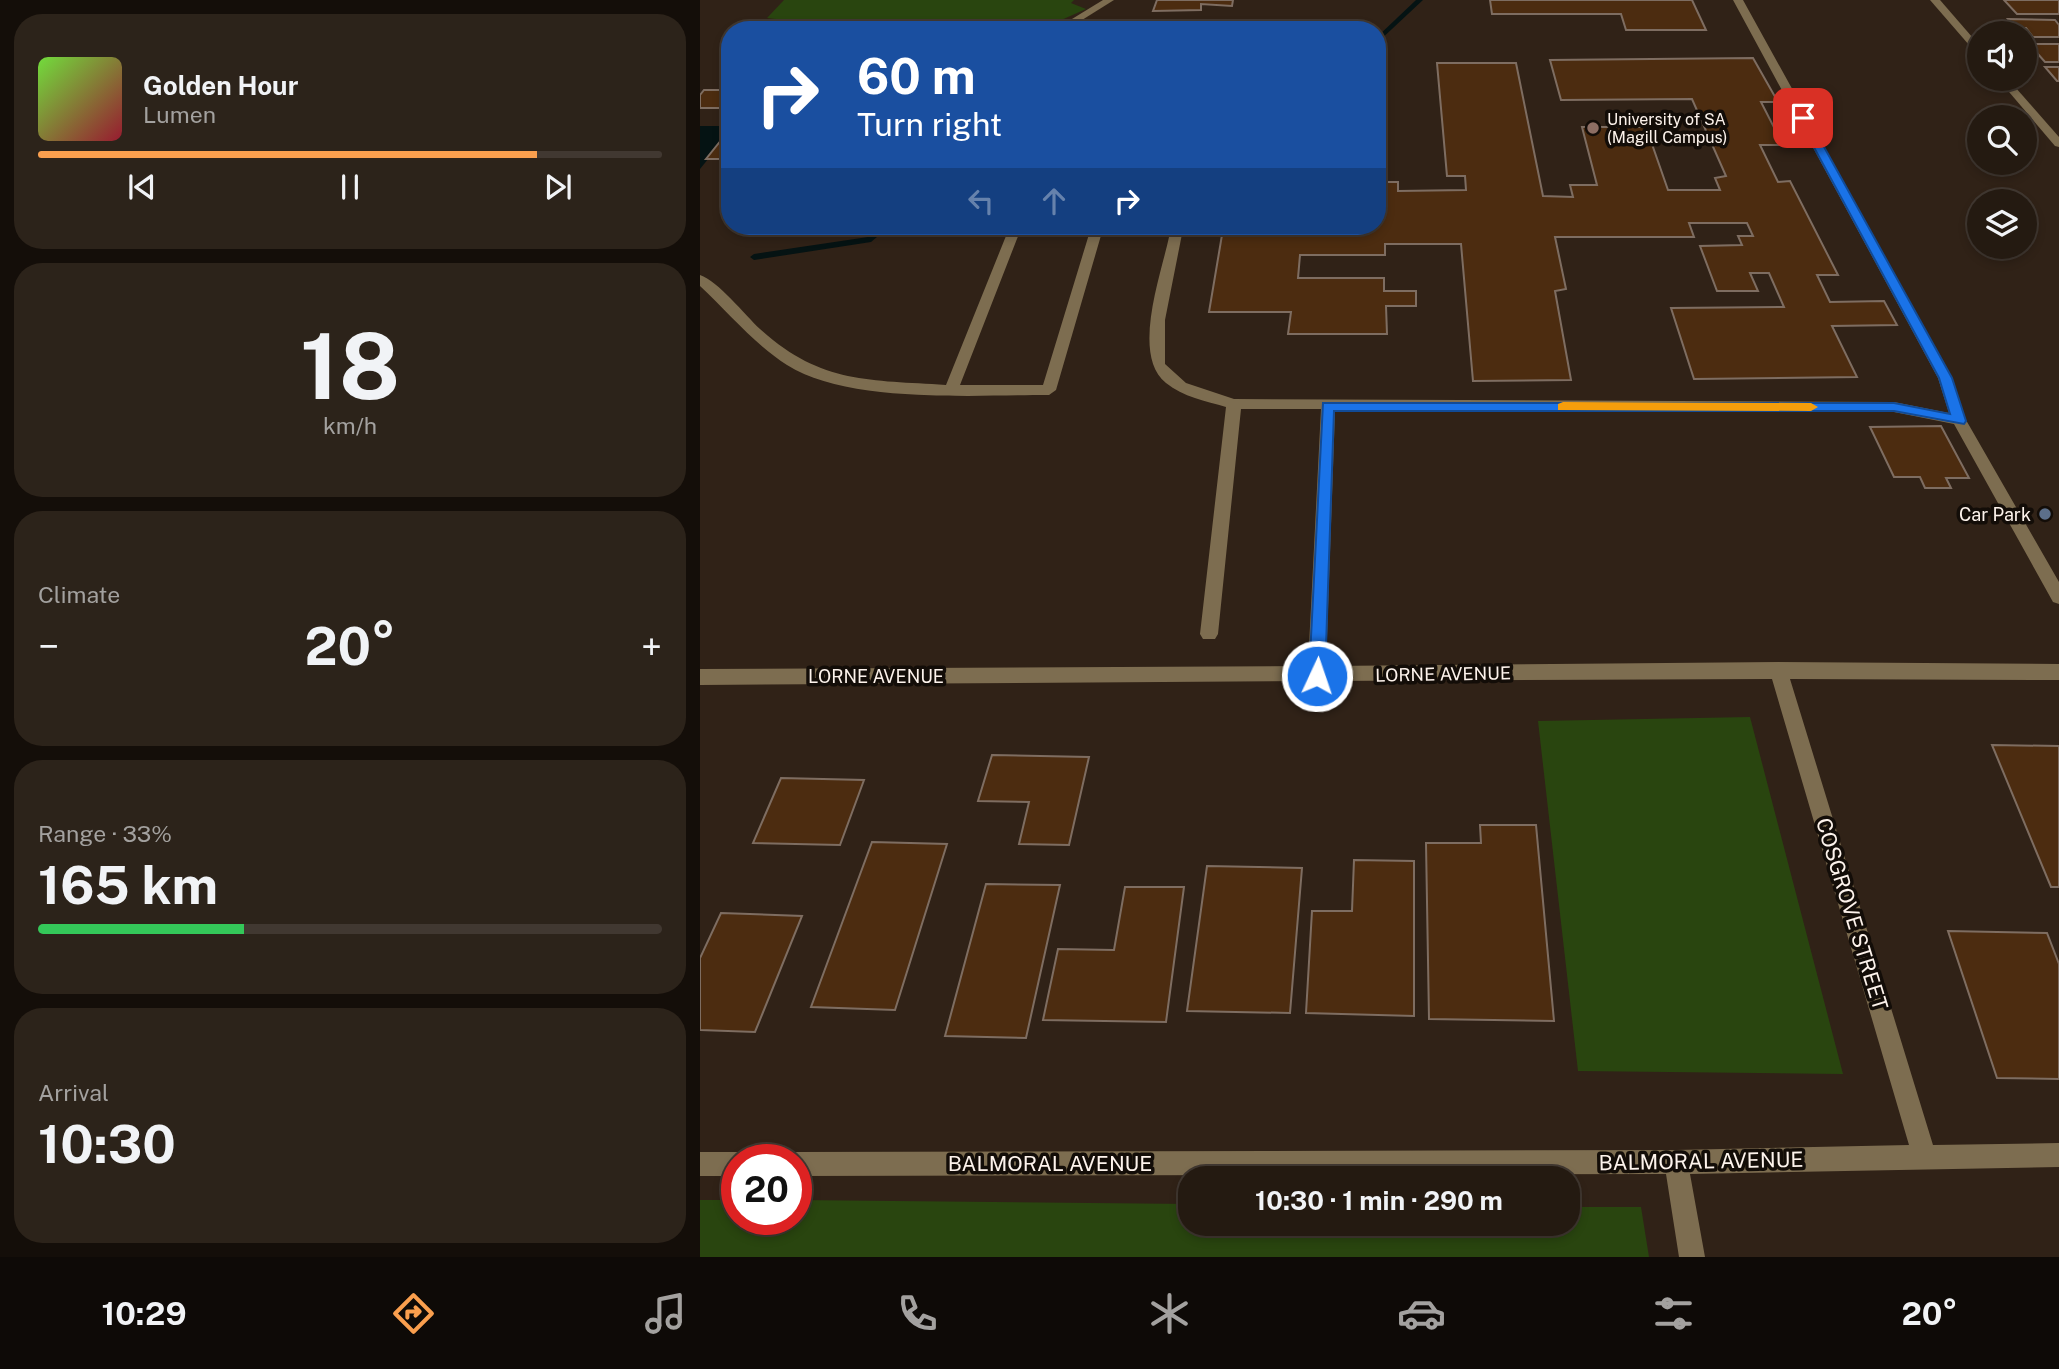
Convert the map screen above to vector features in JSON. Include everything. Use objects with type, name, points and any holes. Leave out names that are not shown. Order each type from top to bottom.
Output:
[{"type":"street","points":[[1074,21],[1109,0]]},
{"type":"street","points":[[1738,0],[1945,378],[1959,421],[2059,597]]},
{"type":"street","points":[[1935,0],[1967,37]]},
{"type":"street","points":[[2013,91],[2059,144]]},
{"type":"street","points":[[951,390],[1012,235]]},
{"type":"street","points":[[700,279],[792,362],[817,374],[853,381],[951,390],[1049,390],[1095,235]]},
{"type":"street","points":[[1176,235],[1155,343],[1158,363],[1167,376],[1184,388],[1234,404],[1328,406],[1875,400],[1935,406],[1959,421]]},
{"type":"street","points":[[1209,634],[1234,404]]},
{"type":"street","points":[[1317,676],[1328,406]]},
{"type":"street","name":"LORNE AVENUE","points":[[700,677],[1317,676],[1778,670],[2059,672]]},
{"type":"street","name":"COSGROVE STREET","points":[[1778,670],[1925,1158]]},
{"type":"street","name":"BALMORAL AVENUE","points":[[812,1164],[1676,1162],[2059,1155]]},
{"type":"street","points":[[1676,1162],[1692,1257]]},
{"type":"street","points":[[700,1164],[721,1164]]},
{"type":"green space","points":[[784,0],[1074,0],[1071,3],[1086,9],[1059,21],[793,21],[767,18]]},
{"type":"green space","points":[[1750,717],[1843,1074],[1578,1071],[1538,721]]},
{"type":"green space","points":[[700,1200],[721,1200],[721,1235],[812,1235],[812,1200],[1178,1204],[1178,1236],[1580,1236],[1580,1207],[1641,1207],[1649,1257],[700,1257]]},
{"type":"shaded area","points":[[700,126],[721,126],[721,143],[700,169]]},
{"type":"building","points":[[1157,0],[1233,0],[1232,6],[1201,4],[1201,10],[1153,11]]},
{"type":"building","points":[[1490,0],[1692,0],[1706,30],[1626,30],[1621,14],[1492,14]]},
{"type":"building","points":[[2004,0],[2059,0],[2059,14],[2017,14]]},
{"type":"building","points":[[2008,19],[2055,20],[2059,25],[2059,37],[2037,37],[2037,21]]},
{"type":"building","points":[[2037,44],[2059,44],[2059,62],[2045,62],[2037,53]]},
{"type":"building","points":[[1753,58],[1778,102],[1761,102],[1783,145],[1760,145],[1778,182],[1790,181],[1838,275],[1817,275],[1830,302],[1884,301],[1897,325],[1832,326],[1857,377],[1694,379],[1671,308],[1784,307],[1769,273],[1750,273],[1758,291],[1717,291],[1700,246],[1742,245],[1738,236],[1753,236],[1747,223],[1689,223],[1694,237],[1555,237],[1566,289],[1555,291],[1571,380],[1473,381],[1461,244],[1385,244],[1385,255],[1300,255],[1298,278],[1384,278],[1384,291],[1416,291],[1416,306],[1386,306],[1387,334],[1288,334],[1291,312],[1209,312],[1222,235],[1386,235],[1386,182],[1398,182],[1398,191],[1466,190],[1465,176],[1447,176],[1437,63],[1516,63],[1543,196],[1573,197],[1570,185],[1597,185],[1582,127],[1646,127],[1668,190],[1720,190],[1715,178],[1726,176],[1692,99],[1561,100],[1550,60]]},
{"type":"building","points":[[2045,67],[2059,67],[2059,81],[2057,81]]},
{"type":"building","points":[[704,90],[721,90],[721,108],[700,108],[700,95]]},
{"type":"building","points":[[721,140],[721,159],[706,159]]},
{"type":"building","points":[[1941,426],[1969,478],[1946,478],[1951,488],[1925,488],[1920,477],[1894,477],[1870,427]]},
{"type":"building","points":[[1992,745],[2059,746],[2059,887],[2051,887]]},
{"type":"building","points":[[992,755],[1089,757],[1069,845],[1019,844],[1029,802],[978,801]]},
{"type":"building","points":[[781,778],[864,780],[840,845],[753,843]]},
{"type":"building","points":[[1480,825],[1536,825],[1554,1021],[1429,1019],[1426,843],[1481,843]]},
{"type":"building","points":[[872,842],[947,844],[895,1010],[811,1007]]},
{"type":"building","points":[[1354,860],[1414,861],[1414,1016],[1306,1013],[1312,911],[1352,911]]},
{"type":"building","points":[[1207,866],[1302,868],[1290,1013],[1187,1011]]},
{"type":"building","points":[[986,884],[1060,885],[1026,1038],[945,1036]]},
{"type":"building","points":[[1125,887],[1184,887],[1166,1022],[1043,1020],[1058,949],[1114,950]]},
{"type":"building","points":[[721,913],[802,916],[755,1032],[700,1030],[700,958]]},
{"type":"building","points":[[1948,931],[2047,933],[2059,964],[2059,1079],[1997,1078]]},
{"type":"waterway","points":[[1386,32],[1420,0]]},
{"type":"waterway","points":[[754,257],[871,239],[876,235]]},
{"type":"slow traffic","points":[[1563,407],[1811,407]]},
{"type":"place","name":"University of SA (Magill Campus)","points":[[1593,128]]},
{"type":"place","name":"Car Park","points":[[2045,514]]},
{"type":"route","points":[[1317,676],[1328,406],[1894,407],[1925,411],[1959,421],[1945,378],[1803,118]]}]
